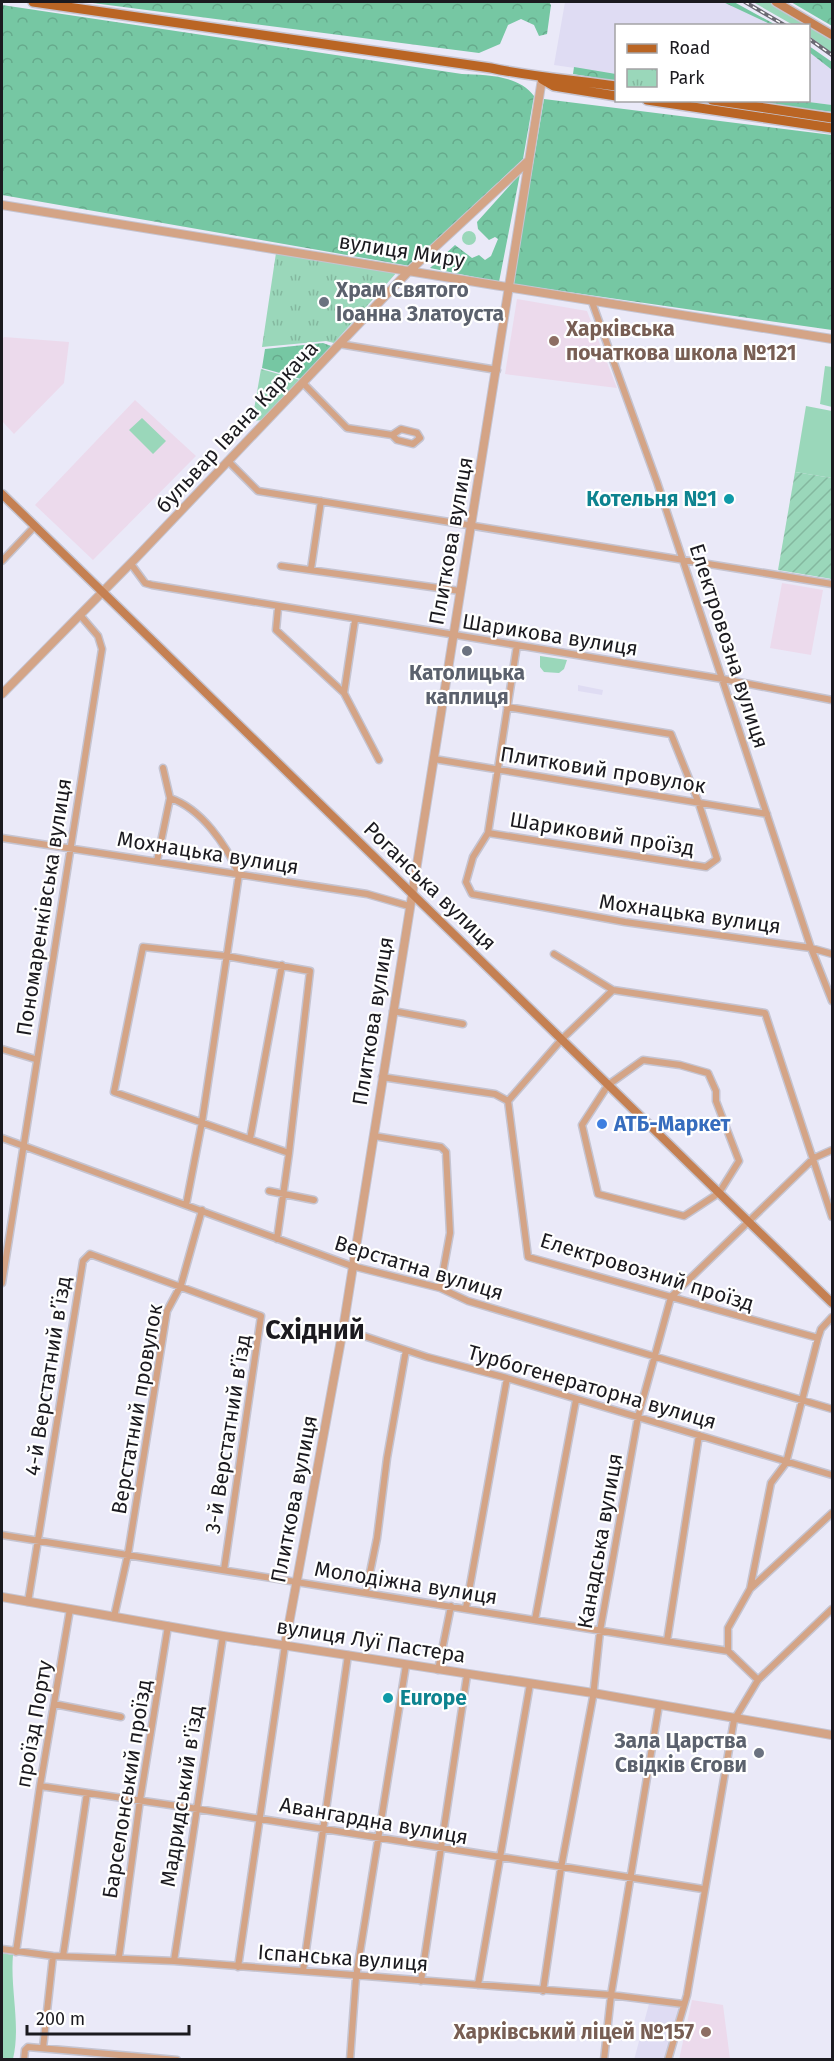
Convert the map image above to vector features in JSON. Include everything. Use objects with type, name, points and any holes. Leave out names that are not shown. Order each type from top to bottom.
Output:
[{"type":"main road","points":[[33,2],[488,68],[542,79],[554,86],[615,96]]},
{"type":"main road","points":[[776,2],[832,35]]},
{"type":"main road","points":[[542,79],[555,77],[615,86]]},
{"type":"main road","points":[[660,102],[832,128]]},
{"type":"main road","points":[[725,102],[832,118]]},
{"type":"main road","name":"Роганська вулиця","points":[[2,494],[832,1303]]},
{"type":"street","name":"Плиткова вулиця","points":[[238,1967],[285,1645],[344,1329],[411,892],[497,370],[526,162],[542,79]]},
{"type":"street","name":"бульвар Івана Каркача","points":[[2,694],[131,564],[410,270],[526,162]]},
{"type":"street","name":"вулиця Миру","points":[[2,205],[410,270],[592,303],[832,339]]},
{"type":"street","name":"Електровозна вулиця","points":[[592,303],[682,558],[811,948],[832,1001]]},
{"type":"street","points":[[339,344],[497,370]]},
{"type":"street","points":[[303,383],[347,428],[392,435]]},
{"type":"street","points":[[228,461],[258,491],[832,584]]},
{"type":"street","points":[[311,569],[321,501]]},
{"type":"street","points":[[2,561],[35,526]]},
{"type":"street","name":"Шарикова вулиця","points":[[131,564],[141,579],[152,585],[278,608],[723,679],[832,700]]},
{"type":"street","points":[[281,566],[460,591]]},
{"type":"street","points":[[278,608],[276,630],[344,693],[379,760]]},
{"type":"street","name":"Пономаренківська вулиця","points":[[2,1283],[35,1059],[53,970],[102,649],[98,636],[80,615]]},
{"type":"street","points":[[344,693],[355,620]]},
{"type":"street","points":[[507,707],[517,645]]},
{"type":"street","name":"Шариковий проїзд","points":[[507,707],[671,734],[698,801],[717,859],[706,867],[488,833],[496,770],[507,707]]},
{"type":"street","name":"Плитковий провулок","points":[[434,759],[767,814]]},
{"type":"street","points":[[157,861],[170,798],[163,768]]},
{"type":"street","points":[[170,798],[185,803],[209,827],[230,854],[239,874],[202,1122],[186,1205]]},
{"type":"street","name":"Мохнацька вулиця","points":[[488,833],[473,857],[466,882],[472,894],[625,922],[811,948],[832,954]]},
{"type":"street","name":"Мохнацька вулиця","points":[[2,838],[367,894],[409,906]]},
{"type":"street","points":[[277,1239],[289,1153],[309,971],[226,956],[143,947],[114,1092],[289,1153]]},
{"type":"street","points":[[554,954],[613,990],[765,1013],[832,1217]]},
{"type":"street","points":[[250,1139],[282,966]]},
{"type":"street","points":[[382,1077],[495,1094],[508,1101],[562,1039],[613,990]]},
{"type":"street","points":[[393,1011],[463,1024]]},
{"type":"street","points":[[2,1049],[35,1059]]},
{"type":"street","points":[[642,1060],[680,1065],[708,1073],[739,1161],[719,1193],[684,1216],[598,1194],[582,1125],[608,1085],[642,1060]]},
{"type":"street","name":"Електровозний проїзд","points":[[508,1101],[528,1257],[818,1338]]},
{"type":"street","points":[[374,1136],[441,1147],[446,1152],[450,1233],[440,1288]]},
{"type":"street","name":"Верстатна вулиця","points":[[2,1138],[352,1266],[440,1288],[468,1301],[832,1409]]},
{"type":"street","name":"Канадська вулиця","points":[[543,1990],[561,1868],[593,1693],[600,1631],[638,1417],[671,1297],[814,1158],[832,1150]]},
{"type":"street","points":[[269,1191],[314,1200]]},
{"type":"street","name":"Верстатний провулок","points":[[114,1617],[128,1554],[167,1311],[181,1285],[202,1210]]},
{"type":"street","name":"4-й Верстатний в’їзд","points":[[28,1602],[59,1401],[86,1256],[95,1255],[181,1285]]},
{"type":"street","name":"3-й Верстатний в’їзд","points":[[181,1285],[256,1313],[261,1321],[224,1570]]},
{"type":"street","points":[[750,1589],[771,1483],[786,1463],[818,1338],[821,1329],[832,1317]]},
{"type":"street","name":"Турбогенераторна вулиця","points":[[344,1329],[406,1350],[832,1475]]},
{"type":"street","points":[[366,1592],[377,1538],[387,1458],[406,1350]]},
{"type":"street","points":[[466,1608],[507,1378]]},
{"type":"street","points":[[535,1620],[576,1400]]},
{"type":"street","points":[[667,1641],[699,1435]]},
{"type":"street","points":[[758,1680],[728,1651],[728,1628],[750,1589],[832,1512]]},
{"type":"street","name":"Молодіжна вулиця","points":[[2,1535],[39,1539],[728,1651]]},
{"type":"street","name":"вулиця Луї Пастера","points":[[2,1597],[223,1636],[593,1693],[832,1736]]},
{"type":"street","points":[[438,1670],[451,1606]]},
{"type":"street","name":"проїзд Порту","points":[[16,1952],[40,1786],[70,1609]]},
{"type":"street","points":[[668,2060],[687,1995],[703,1890],[734,1720],[758,1680],[832,1609]]},
{"type":"street","name":"Барселонський проїзд","points":[[119,1957],[140,1800],[168,1626]]},
{"type":"street","name":"Мадридський в'їзд","points":[[174,1961],[223,1636]]},
{"type":"street","points":[[303,1971],[348,1655]]},
{"type":"street","points":[[350,2060],[356,1977],[380,1839],[406,1665]]},
{"type":"street","points":[[422,1981],[467,1674]]},
{"type":"street","points":[[478,1985],[530,1684]]},
{"type":"street","points":[[54,1704],[121,1717]]},
{"type":"street","points":[[604,2060],[611,1995],[659,1705]]},
{"type":"street","name":"Авангардна вулиця","points":[[40,1786],[260,1818],[703,1890]]},
{"type":"street","points":[[63,1956],[87,1793]]},
{"type":"street","name":"Іспанська вулиця","points":[[2,1949],[53,1956],[119,1957],[611,1995],[683,2004]]},
{"type":"street","points":[[43,2048],[53,1956]]},
{"type":"street","points":[[24,2060],[26,2048],[177,2060]]},
{"type":"shaded area","points":[[565,2],[727,2],[771,24],[615,24],[615,74],[554,65]]},
{"type":"shaded area","points":[[810,51],[832,70],[832,105],[809,102]]},
{"type":"shaded area","name":"Харківська початкова школа №121","points":[[517,299],[587,311],[617,388],[505,374]]},
{"type":"shaded area","points":[[4,337],[69,342],[64,383],[14,434],[2,421],[2,340]]},
{"type":"shaded area","points":[[135,400],[196,456],[93,560],[35,505]]},
{"type":"shaded area","points":[[782,583],[823,590],[811,655],[770,648]]},
{"type":"shaded area","points":[[578,685],[603,690],[602,695],[578,691]]},
{"type":"shaded area","points":[[650,2000],[683,2004],[668,2059],[634,2060]]},
{"type":"shaded area","name":"Харківський ліцей №157","points":[[692,2000],[723,2005],[730,2059],[679,2060]]},
{"type":"green space","points":[[85,2],[549,2],[551,5],[547,34],[539,36],[534,25],[521,19],[508,25],[500,44],[479,53]]},
{"type":"green space","points":[[723,2],[734,2],[774,24]]},
{"type":"green space","points":[[753,2],[775,2],[832,36],[832,53],[810,37],[810,24],[791,24]]},
{"type":"green space","points":[[791,2],[832,2],[832,26]]},
{"type":"green space","points":[[2,5],[511,80],[528,89],[534,96],[523,159],[410,266],[2,195]]},
{"type":"green space","points":[[810,47],[832,62],[832,70],[810,53]]},
{"type":"green space","points":[[574,67],[615,74],[615,81],[573,74]]},
{"type":"green space","points":[[544,99],[832,135],[832,330],[513,284]]},
{"type":"green space","points":[[753,102],[809,102],[832,105],[832,112]]},
{"type":"green space","points":[[520,174],[499,282],[430,268],[455,245],[472,258],[479,255],[485,260],[491,256],[498,239],[495,237],[489,240],[478,229],[477,222]]},
{"type":"green space","points":[[469,231],[474,233],[476,238],[474,243],[469,245],[464,243],[462,238],[464,233]]},
{"type":"green space","points":[[276,253],[398,271],[334,343],[326,341],[262,347]]},
{"type":"green space","points":[[323,343],[334,347],[301,379],[262,368],[265,349]]},
{"type":"green space","points":[[825,366],[832,367],[832,407],[820,404]]},
{"type":"green space","points":[[261,369],[300,380],[264,420],[252,421]]},
{"type":"green space","points":[[806,406],[832,411],[832,478],[795,472]]},
{"type":"green space","points":[[142,418],[166,441],[153,454],[129,430]]},
{"type":"green space","points":[[795,472],[832,478],[832,579],[778,570]]},
{"type":"green space","points":[[540,656],[567,660],[564,669],[559,673],[544,672],[540,667]]},
{"type":"green space","points":[[2,1953],[13,1955],[16,2033],[13,2059],[2,2059]]},
{"type":"railway","points":[[745,2],[783,24]]},
{"type":"railway","points":[[810,39],[832,55]]},
{"type":"place","name":"Храм Святого Іоанна Златоуста","points":[[324,302]]},
{"type":"place","name":"Харківська початкова школа №121","points":[[554,341]]},
{"type":"place","name":"Котельня №1","points":[[729,499]]},
{"type":"place","name":"Католицька каплиця","points":[[467,651]]},
{"type":"place","name":"АТБ-Маркет","points":[[602,1124]]},
{"type":"place","name":"Europe","points":[[388,1698]]},
{"type":"place","name":"Зала Царства Свідків Єгови","points":[[759,1753]]},
{"type":"place","name":"Харківський ліцей №157","points":[[706,2032]]},
{"type":"district","name":"Східний","points":[[315,1330]]}]
